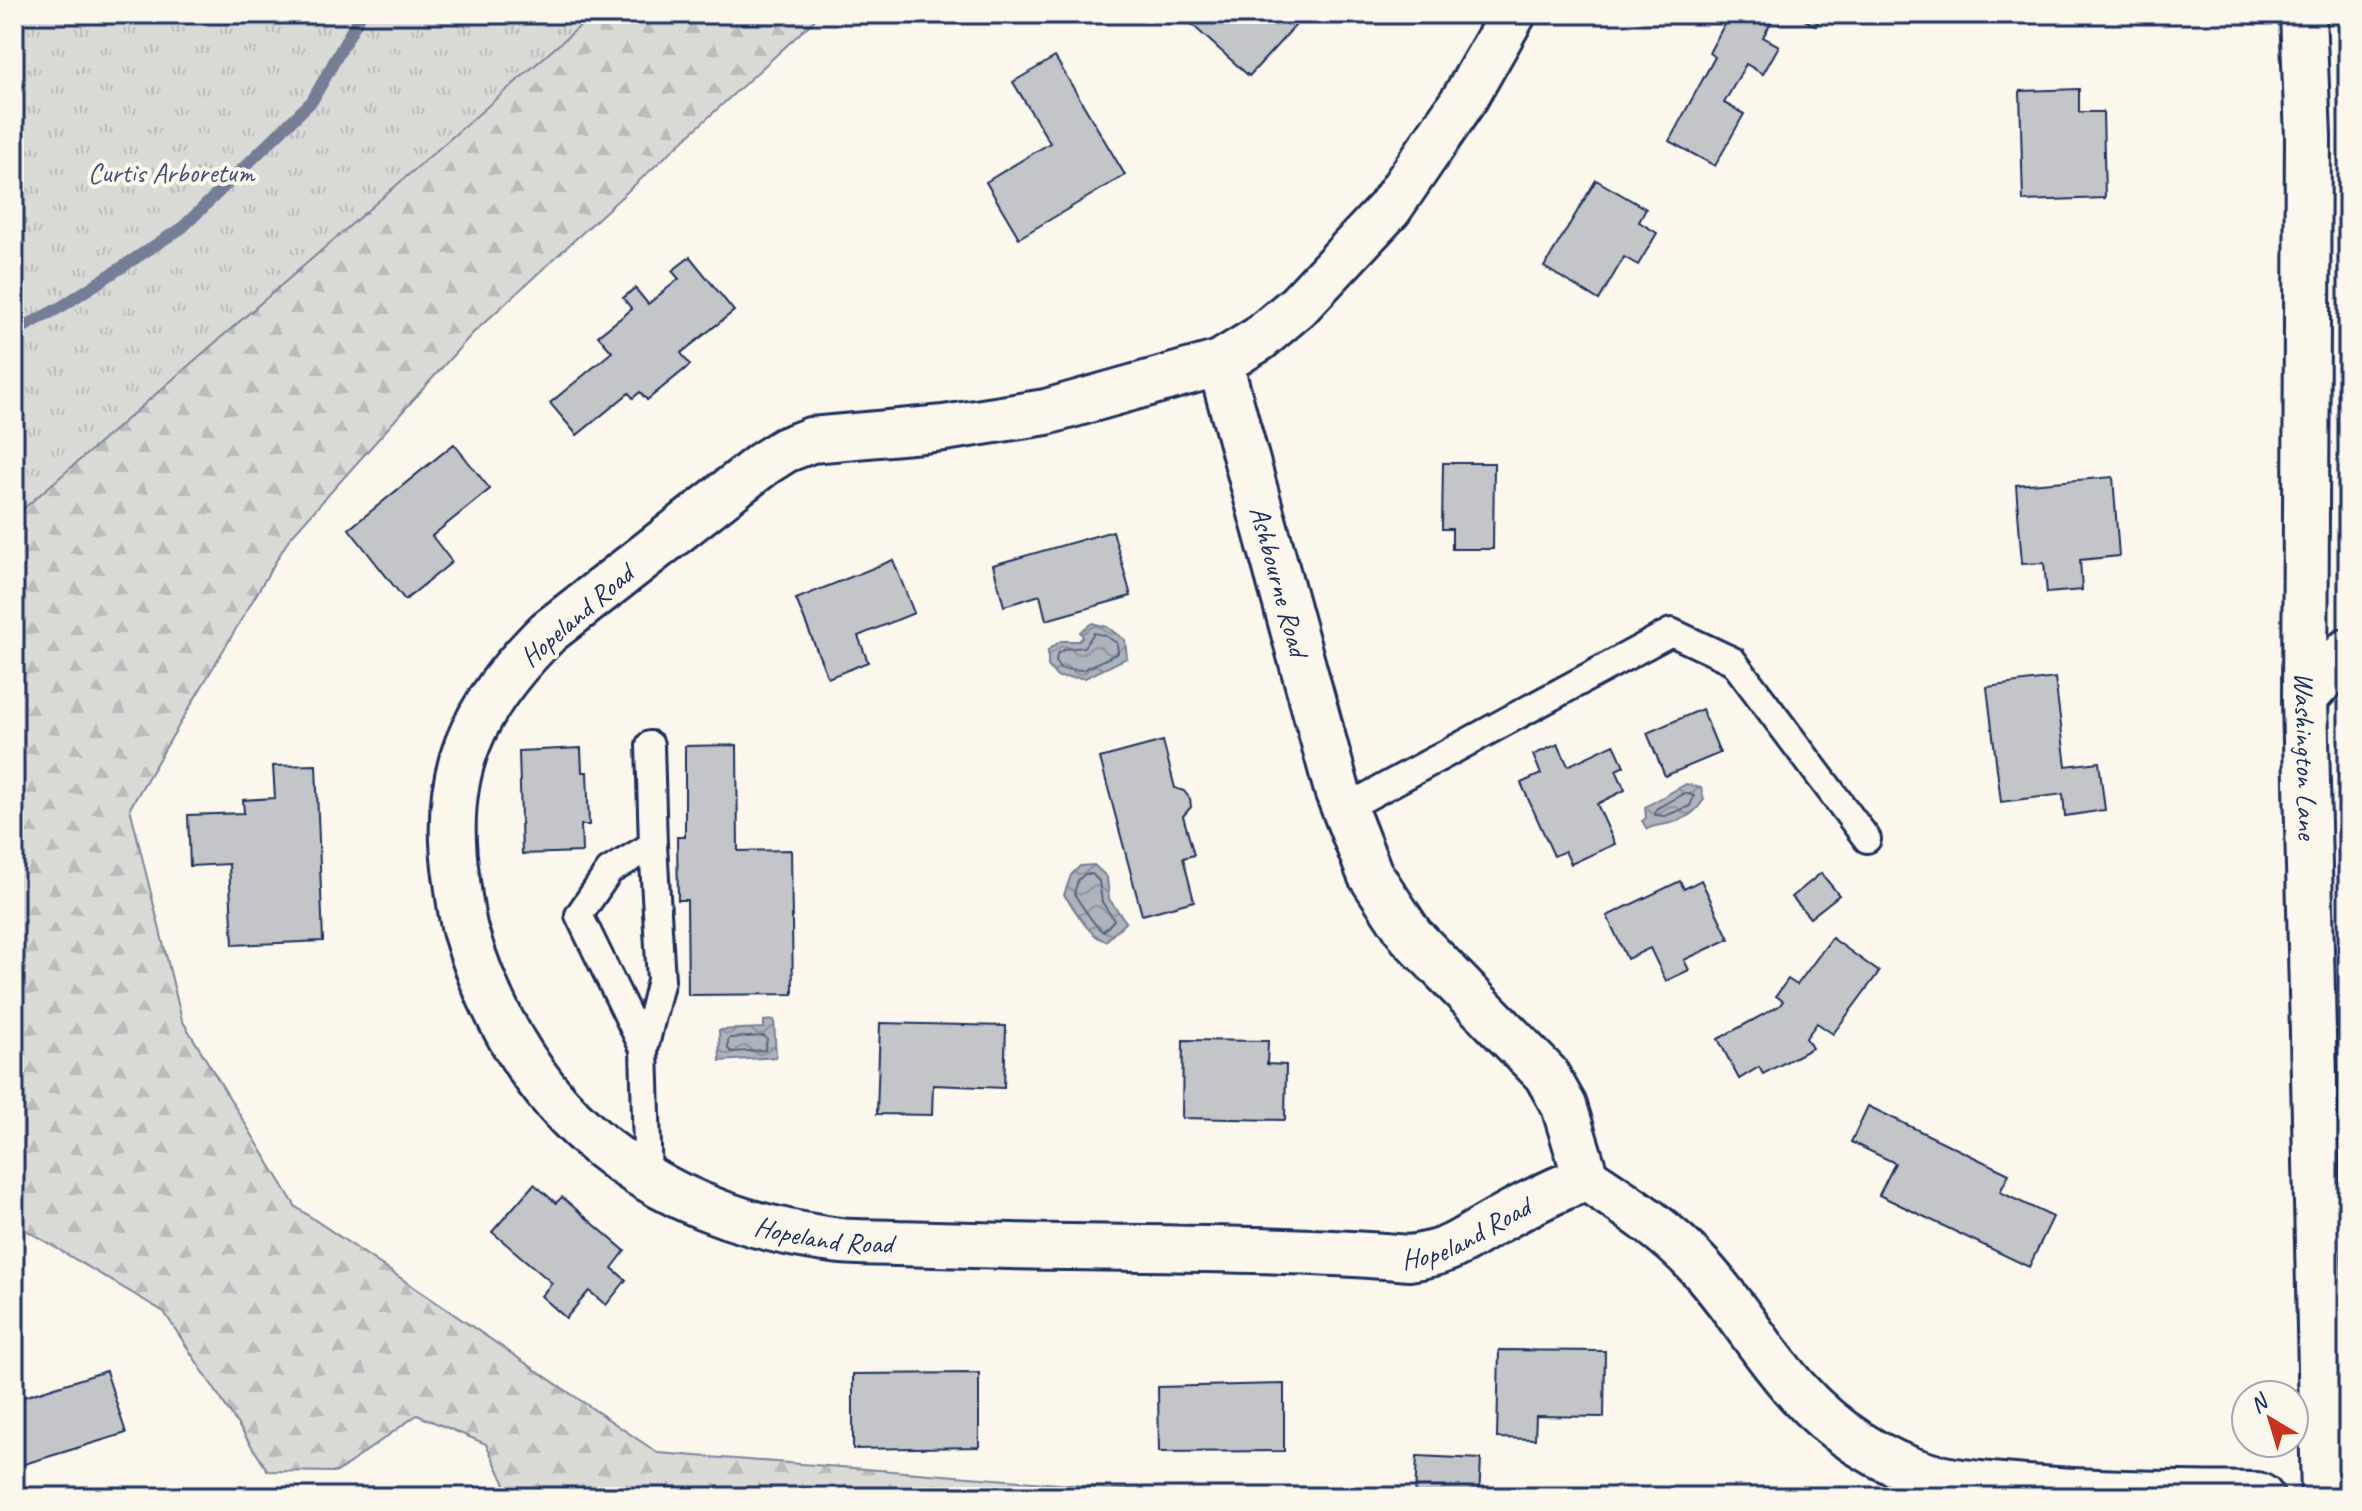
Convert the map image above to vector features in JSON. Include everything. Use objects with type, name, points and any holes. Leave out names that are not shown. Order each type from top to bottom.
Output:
[{"type":"street","points":[[1220,363],[1259,339],[1298,306],[1389,209],[1465,98],[1513,14]]},
{"type":"street","name":"Washington Lane","points":[[2303,14],[2308,137],[2305,698],[2324,1497]]},
{"type":"street","name":"Ashbourne Road","points":[[1220,363],[1344,809],[1370,874],[1411,936],[1546,1074],[1564,1106],[1586,1178]]},
{"type":"street","name":"Hopeland Road","points":[[1220,363],[1046,412],[944,428],[811,440],[785,450],[548,632],[501,683],[482,713],[467,743],[451,809],[451,845],[462,920],[486,985],[519,1051],[571,1120],[593,1141],[648,1181],[711,1212],[842,1242],[1409,1258],[1436,1255],[1553,1190],[1586,1178]]},
{"type":"street","points":[[2305,698],[2348,651]]},
{"type":"street","points":[[1586,1178],[1672,1238],[1702,1269],[1797,1392],[1829,1422],[1840,1432],[1898,1463],[1928,1475],[1963,1483],[2062,1491],[2261,1497]]},
{"type":"lane","points":[[1344,809],[1671,632],[1733,661],[1867,839]]},
{"type":"lane","points":[[648,1181],[644,1049],[661,980],[650,745]]},
{"type":"lane","points":[[644,1049],[579,915],[609,871],[653,845]]},
{"type":"green space","name":"Curtis Arboretum","points":[[14,14],[594,14],[14,517]]},
{"type":"green space","points":[[406,14],[821,14],[472,334],[289,539],[130,808],[182,1020],[296,1207],[658,1453],[1226,1497],[511,1497],[486,1444],[417,1415],[337,1472],[268,1471],[164,1312],[14,1223],[14,373]]},
{"type":"water","points":[[1092,623],[1107,627],[1125,640],[1127,658],[1085,678],[1057,677],[1048,666],[1048,650],[1061,641],[1079,641],[1083,637],[1080,632]]},
{"type":"water","points":[[1686,784],[1701,788],[1704,799],[1697,808],[1678,821],[1647,829],[1642,821],[1646,818],[1645,807]]},
{"type":"water","points":[[1094,865],[1107,877],[1109,899],[1126,922],[1106,941],[1093,934],[1064,895],[1071,875],[1080,866]]},
{"type":"water","points":[[774,1020],[776,1057],[720,1061],[719,1030],[764,1028],[764,1021]]},
{"type":"building","points":[[1194,14],[1306,14],[1249,76],[1188,21]]},
{"type":"building","points":[[1730,14],[1776,14],[1763,37],[1779,46],[1763,74],[1746,64],[1724,103],[1744,114],[1715,166],[1669,141],[1715,57],[1709,53]]},
{"type":"building","points":[[1793,14],[1822,14],[1816,26]]},
{"type":"building","points":[[1055,57],[1125,175],[1019,238],[986,182],[1050,143],[1013,82]]},
{"type":"building","points":[[2079,89],[2079,112],[2103,112],[2105,198],[2023,201],[2020,91]]},
{"type":"building","points":[[1596,180],[1646,209],[1639,222],[1657,233],[1638,265],[1624,257],[1599,300],[1544,267]]},
{"type":"building","points":[[690,257],[734,311],[681,353],[690,365],[647,400],[640,392],[633,398],[629,393],[577,435],[550,403],[612,352],[598,336],[632,309],[623,298],[635,288],[648,304],[679,279],[672,271]]},
{"type":"building","points":[[454,444],[490,489],[432,536],[452,562],[405,600],[349,529]]},
{"type":"building","points":[[1443,463],[1494,463],[1493,549],[1452,549],[1452,529],[1442,529]]},
{"type":"building","points":[[2113,477],[2119,556],[2080,560],[2082,590],[2047,593],[2044,563],[2022,564],[2016,485]]},
{"type":"building","points":[[1113,531],[1131,596],[1046,620],[1040,595],[1004,606],[993,565]]},
{"type":"building","points":[[893,560],[914,613],[858,636],[868,662],[828,678],[796,599]]},
{"type":"building","points":[[2055,678],[2066,766],[2099,762],[2105,810],[2065,816],[2063,794],[2001,802],[1987,687]]},
{"type":"building","points":[[1702,709],[1720,753],[1665,776],[1647,733]]},
{"type":"building","points":[[1163,741],[1175,788],[1184,791],[1190,799],[1191,807],[1183,816],[1194,855],[1183,858],[1194,901],[1142,915],[1100,758]]},
{"type":"building","points":[[1558,744],[1568,766],[1614,744],[1624,766],[1616,770],[1625,790],[1597,804],[1615,844],[1571,864],[1565,851],[1554,856],[1521,783],[1541,774],[1533,755]]},
{"type":"building","points":[[737,745],[738,851],[791,850],[793,994],[688,995],[687,900],[678,900],[677,837],[685,837],[685,746]]},
{"type":"building","points":[[581,748],[582,772],[587,772],[589,825],[581,825],[582,852],[522,854],[519,751]]},
{"type":"building","points":[[316,765],[323,941],[233,945],[229,864],[190,866],[188,815],[244,813],[243,800],[275,798],[273,766]]},
{"type":"building","points":[[1821,873],[1839,895],[1810,918],[1792,897]]},
{"type":"building","points":[[1701,880],[1729,939],[1684,960],[1689,970],[1666,981],[1650,948],[1627,959],[1607,916],[1680,881],[1684,889]]},
{"type":"building","points":[[1832,938],[1879,972],[1833,1034],[1817,1023],[1806,1038],[1812,1048],[1763,1074],[1759,1067],[1739,1079],[1718,1039],[1779,1006],[1783,1001],[1776,996],[1788,979],[1797,985]]},
{"type":"building","points":[[880,1023],[1006,1026],[1004,1088],[933,1085],[932,1115],[877,1114]]},
{"type":"building","points":[[1183,1040],[1268,1041],[1267,1064],[1286,1065],[1285,1120],[1182,1118]]},
{"type":"building","points":[[1868,1106],[2009,1174],[2000,1192],[2053,1217],[2029,1267],[1879,1195],[1895,1163],[1851,1142]]},
{"type":"building","points":[[534,1184],[556,1203],[562,1197],[625,1251],[612,1268],[626,1280],[606,1305],[589,1291],[566,1318],[541,1296],[552,1283],[492,1232]]},
{"type":"building","points":[[1499,1350],[1605,1351],[1604,1417],[1536,1416],[1535,1439],[1497,1438]]},
{"type":"building","points":[[106,1371],[126,1433],[18,1466],[14,1453],[14,1400]]},
{"type":"building","points":[[979,1373],[979,1447],[853,1449],[853,1374]]},
{"type":"building","points":[[1284,1384],[1284,1451],[1159,1452],[1158,1387]]},
{"type":"building","points":[[1417,1456],[1481,1459],[1479,1497],[1415,1497]]},
{"type":"waterway","points":[[14,332],[61,307],[183,227],[312,101],[361,14]]}]
